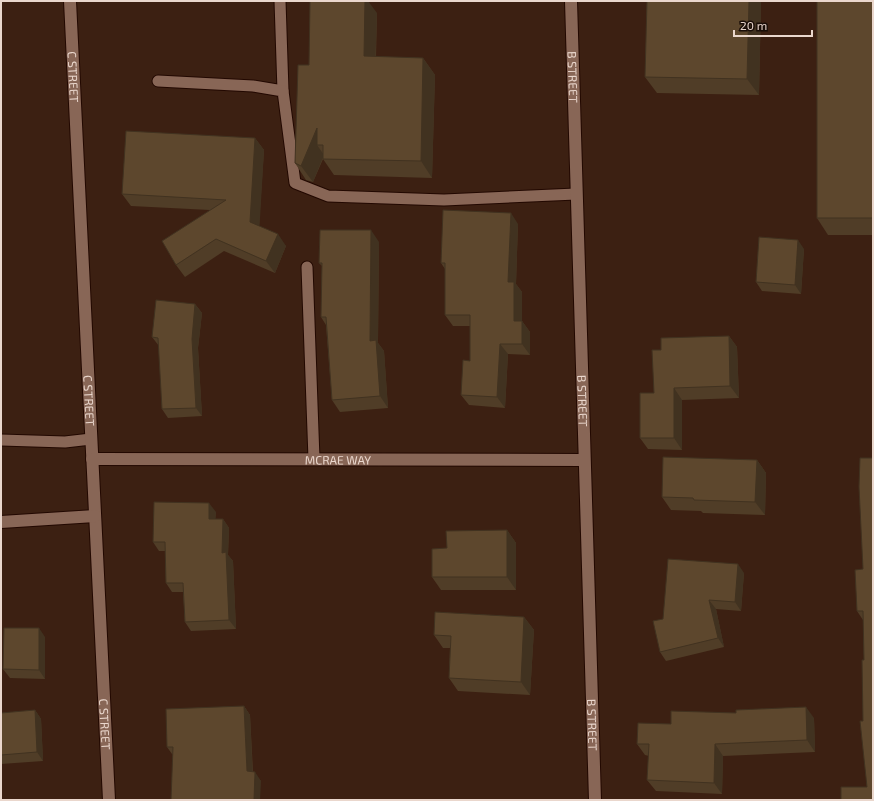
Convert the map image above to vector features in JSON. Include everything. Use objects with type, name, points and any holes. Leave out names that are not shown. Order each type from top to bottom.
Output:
[{"type":"street","name":"C STREET","points":[[70,1],[109,800]]},
{"type":"street","name":"B STREET","points":[[571,1],[595,800]]},
{"type":"street","name":"MCRAE WAY","points":[[92,459],[584,460]]},
{"type":"street","points":[[1,522],[95,516]]},
{"type":"lane","points":[[280,1],[283,91],[295,183],[328,196],[444,200],[576,194]]},
{"type":"lane","points":[[158,81],[253,86],[283,91]]},
{"type":"lane","points":[[306,267],[314,460]]},
{"type":"lane","points":[[1,440],[65,442],[92,439]]},
{"type":"building","points":[[310,1],[365,1],[364,56],[423,58],[421,161],[323,159],[323,145],[317,145],[317,128],[301,166],[295,163],[298,65],[309,65]]},
{"type":"building","points":[[647,1],[749,1],[747,79],[645,77]]},
{"type":"building","points":[[817,1],[873,1],[873,218],[817,218]]},
{"type":"building","points":[[126,131],[255,138],[250,222],[278,234],[266,261],[216,239],[176,265],[162,241],[226,200],[122,194]]},
{"type":"building","points":[[443,210],[511,213],[508,282],[514,282],[514,321],[522,321],[522,344],[500,344],[497,397],[461,395],[463,360],[470,361],[470,315],[445,315],[445,263],[441,263]]},
{"type":"building","points":[[320,230],[371,230],[370,341],[376,340],[380,396],[332,400],[326,317],[321,317],[322,263],[319,263]]},
{"type":"building","points":[[759,237],[798,240],[795,285],[756,282]]},
{"type":"building","points":[[156,300],[195,304],[192,339],[196,408],[162,409],[158,338],[152,337]]},
{"type":"building","points":[[729,336],[730,386],[674,388],[674,438],[640,438],[640,393],[654,393],[652,350],[661,350],[661,338]]},
{"type":"building","points":[[663,457],[757,460],[755,502],[694,500],[693,498],[662,497]]},
{"type":"building","points":[[860,458],[873,458],[873,800],[841,800],[841,787],[867,787],[860,721],[863,721],[863,611],[857,611],[855,570],[863,569],[859,487]]},
{"type":"building","points":[[154,502],[209,503],[209,519],[223,519],[222,553],[226,552],[229,620],[185,622],[183,583],[166,583],[165,542],[153,542]]},
{"type":"building","points":[[507,530],[507,577],[432,577],[432,549],[447,548],[446,531]]},
{"type":"building","points":[[668,559],[738,564],[735,602],[709,600],[718,638],[660,652],[653,621],[663,619]]},
{"type":"building","points":[[435,612],[524,617],[521,682],[449,678],[451,636],[434,635]]},
{"type":"building","points":[[4,628],[39,628],[39,670],[3,669]]},
{"type":"building","points":[[244,706],[247,771],[255,772],[254,800],[171,800],[173,747],[167,747],[166,709]]},
{"type":"building","points":[[806,707],[807,740],[715,744],[714,783],[647,780],[649,744],[637,744],[638,723],[671,724],[671,711],[736,713],[736,710]]},
{"type":"building","points":[[35,710],[37,752],[1,755],[1,713]]}]
